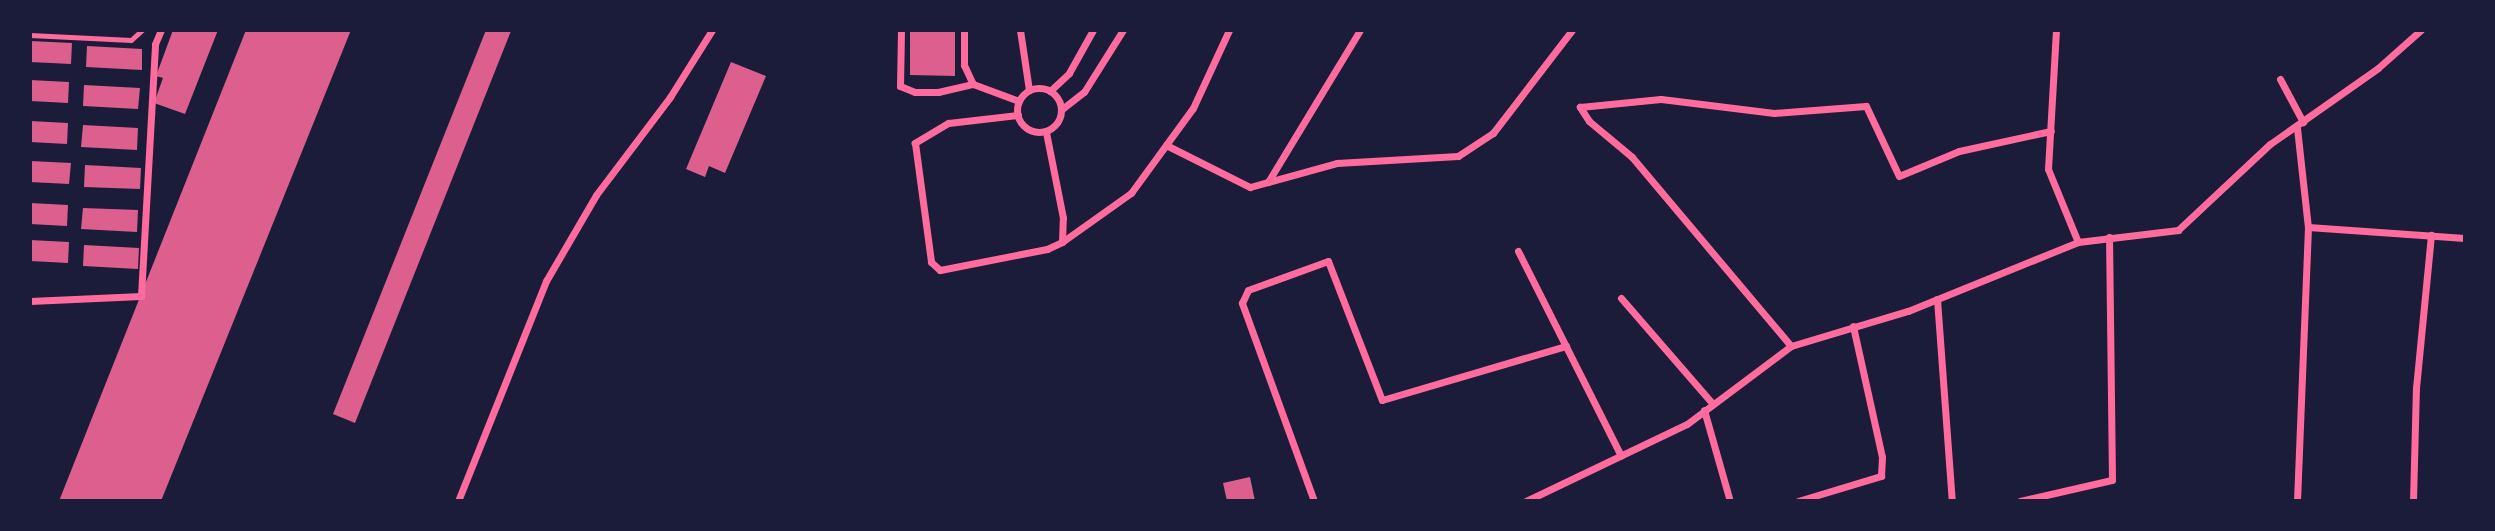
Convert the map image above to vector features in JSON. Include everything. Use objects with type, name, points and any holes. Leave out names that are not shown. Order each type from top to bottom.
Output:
[{"type":"street","points":[[30,301],[141,296],[155,44],[161,30]]},
{"type":"street","points":[[458,501],[546,281],[596,195],[670,97],[712,30]]},
{"type":"street","points":[[901,30],[900,86],[915,92],[938,92],[973,83],[1019,101]]},
{"type":"street","points":[[964,30],[964,65],[973,83]]},
{"type":"street","points":[[1020,30],[1029,90]]},
{"type":"street","points":[[1029,90],[1050,91],[1069,73],[1093,30]]},
{"type":"street","points":[[1029,90],[1019,101],[1018,115],[1032,131],[1046,132],[1058,123],[1062,109],[1084,92],[1123,30]]},
{"type":"street","points":[[1018,115],[948,122],[915,143],[931,262],[940,270],[1048,250],[1131,193],[1193,108],[1229,30]]},
{"type":"street","points":[[1268,182],[1291,151],[1360,30]]},
{"type":"street","points":[[1166,145],[1250,187],[1337,163],[1458,156],[1493,133],[1572,30]]},
{"type":"street","points":[[2056,30],[2048,169],[2078,242]]},
{"type":"street","points":[[1526,501],[1687,424],[1791,346],[1937,299],[2078,242],[2178,230],[2270,144],[2297,128],[2378,68],[2421,30]]},
{"type":"street","points":[[2280,79],[2303,122]]},
{"type":"street","points":[[1050,91],[1062,109]]},
{"type":"street","points":[[1791,346],[1632,158],[1588,121],[1580,107],[1661,99],[1774,113],[1866,106],[1899,176],[1959,151],[2051,131]]},
{"type":"street","points":[[2297,128],[2308,227],[2297,501]]},
{"type":"street","points":[[1046,132],[1063,218],[1062,242]]},
{"type":"street","points":[[2308,227],[2465,238]]},
{"type":"street","points":[[2413,501],[2416,388],[2431,235]]},
{"type":"street","points":[[2020,501],[2112,480],[2109,237]]},
{"type":"street","points":[[1518,251],[1621,456]]},
{"type":"street","points":[[1314,501],[1242,303],[1248,290],[1328,261],[1382,400],[1566,346]]},
{"type":"street","points":[[1621,298],[1712,403]]},
{"type":"street","points":[[1937,299],[1952,501]]},
{"type":"street","points":[[1798,501],[1881,475],[1882,457],[1853,326]]},
{"type":"street","points":[[1703,410],[1730,501]]},
{"type":"lane","points":[[30,35],[131,40],[142,30]]},
{"type":"building","points":[[173,30],[218,30],[185,114],[154,103],[163,78],[156,76]]},
{"type":"building","points":[[246,30],[351,30],[161,501],[59,501]]},
{"type":"building","points":[[486,30],[511,31],[355,423],[333,414]]},
{"type":"building","points":[[910,30],[955,30],[955,76],[910,75]]},
{"type":"building","points":[[30,41],[72,43],[71,64],[30,62]]},
{"type":"building","points":[[87,46],[142,49],[142,70],[86,67]]},
{"type":"building","points":[[731,62],[766,76],[725,173],[709,166],[705,177],[686,169]]},
{"type":"building","points":[[30,80],[69,82],[68,103],[30,101]]},
{"type":"building","points":[[84,85],[140,88],[138,109],[83,106]]},
{"type":"building","points":[[30,121],[68,123],[67,144],[30,142]]},
{"type":"building","points":[[83,125],[138,128],[137,150],[81,147]]},
{"type":"building","points":[[30,161],[71,163],[69,184],[30,182]]},
{"type":"building","points":[[85,165],[141,168],[140,189],[84,187]]},
{"type":"building","points":[[30,203],[68,205],[67,226],[30,224]]},
{"type":"building","points":[[83,208],[138,210],[137,232],[81,229]]},
{"type":"building","points":[[30,240],[69,242],[68,263],[30,261]]},
{"type":"building","points":[[84,245],[139,248],[138,269],[83,266]]},
{"type":"building","points":[[1250,477],[1255,501],[1227,501],[1223,483]]}]
